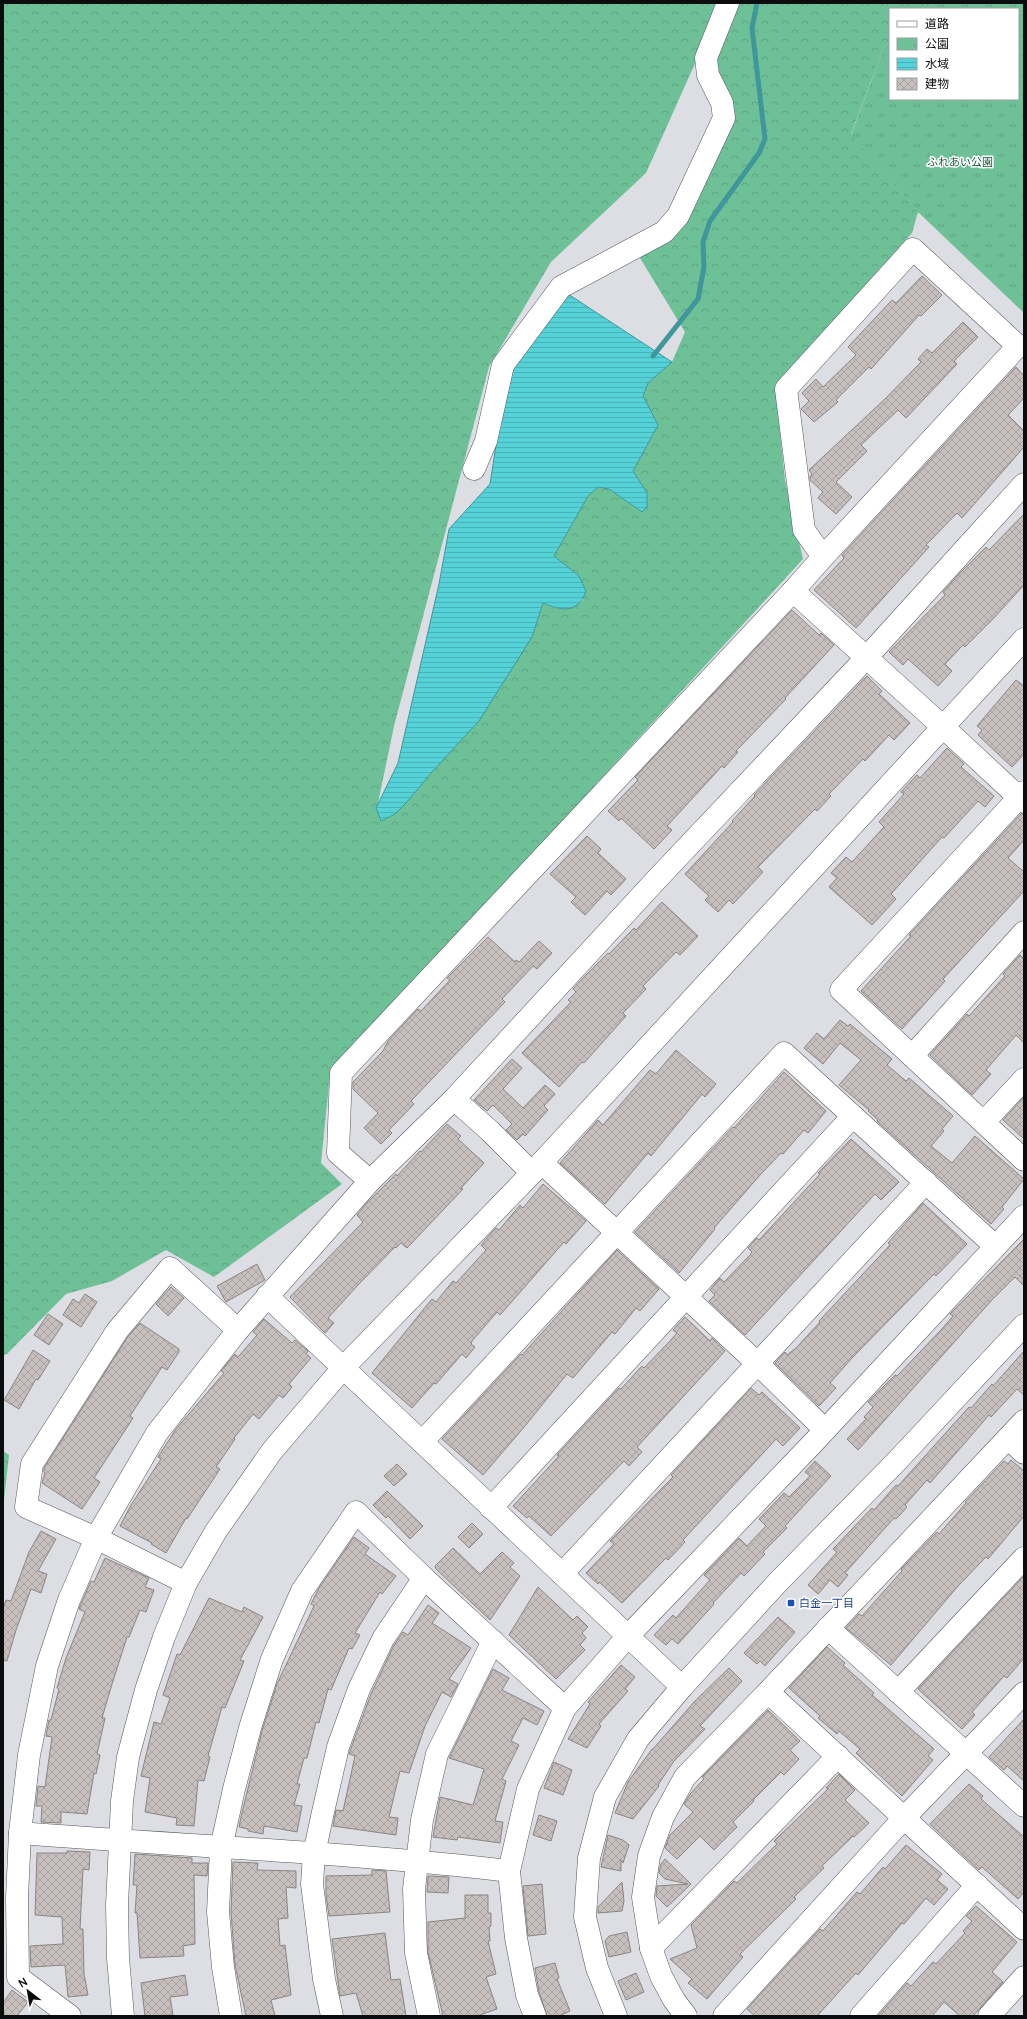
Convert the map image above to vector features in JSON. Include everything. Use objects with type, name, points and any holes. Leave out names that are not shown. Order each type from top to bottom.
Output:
[{"type":"street","points":[[474,469],[486,441],[503,365],[561,287],[664,232],[678,216],[724,118],[722,103],[708,76],[706,58],[728,3]]},
{"type":"street","points":[[370,1181],[338,1153],[341,1073],[793,591],[823,557],[1021,349],[913,249],[786,389],[804,530],[823,557]]},
{"type":"street","points":[[70,2016],[18,1977],[17,1898],[20,1833],[29,1755],[47,1666],[68,1600],[96,1538],[157,1433],[238,1330],[370,1181],[454,1099],[656,879],[867,657],[1024,484]]},
{"type":"street","points":[[793,591],[1022,797],[841,990],[913,1055],[1024,1160]]},
{"type":"street","points":[[123,2016],[118,1958],[117,1905],[122,1802],[128,1757],[136,1725],[162,1643],[186,1582],[216,1531],[272,1451],[343,1368],[537,1168],[942,726],[1024,639]]},
{"type":"street","points":[[913,1055],[1024,932]]},
{"type":"street","points":[[422,1442],[784,1053],[995,1246]]},
{"type":"street","points":[[984,1122],[1024,1079]]},
{"type":"street","points":[[454,1099],[490,1131],[617,1232],[757,1363],[825,1430]]},
{"type":"street","points":[[491,1508],[853,1116]]},
{"type":"street","points":[[562,1574],[926,1182]]},
{"type":"street","points":[[536,2016],[527,1995],[518,1945],[509,1871],[528,1789],[565,1708],[628,1636],[825,1430],[995,1246],[1023,1218]]},
{"type":"street","points":[[186,1582],[96,1538],[26,1507],[32,1464],[118,1331],[170,1268],[238,1330]]},
{"type":"street","points":[[267,1296],[682,1687]]},
{"type":"street","points":[[616,2016],[596,1968],[585,1917],[589,1858],[605,1797],[638,1739],[682,1687],[779,1581],[896,1462],[1024,1326]]},
{"type":"street","points":[[686,2016],[674,2000],[660,1976],[651,1948],[643,1897],[649,1856],[663,1817],[685,1777],[768,1692],[1024,1421]]},
{"type":"street","points":[[1008,1438],[1024,1453]]},
{"type":"street","points":[[231,2016],[222,1966],[218,1912],[221,1848],[250,1728],[272,1659],[302,1591],[356,1512],[424,1578],[565,1708]]},
{"type":"street","points":[[898,1692],[1024,1558]]},
{"type":"street","points":[[332,2016],[324,1979],[312,1884],[314,1854],[338,1748],[359,1689],[383,1639],[424,1578]]},
{"type":"street","points":[[828,1628],[1024,1806]]},
{"type":"street","points":[[429,2016],[416,1953],[414,1889],[422,1820],[437,1754],[493,1641]]},
{"type":"street","points":[[768,1692],[1024,1929]]},
{"type":"street","points":[[724,2016],[904,1818],[1024,1693]]},
{"type":"street","points":[[651,1948],[838,1756]]},
{"type":"street","points":[[20,1833],[221,1848],[417,1860],[509,1871]]},
{"type":"street","points":[[861,2016],[977,1885]]},
{"type":"street","points":[[989,2016],[1024,1977]]},
{"type":"green space","points":[[3,3],[722,3],[646,173],[551,262],[489,367],[394,726],[377,808],[407,802],[432,772],[532,637],[543,603],[554,608],[564,609],[573,607],[583,600],[579,576],[554,556],[588,496],[598,487],[609,489],[642,512],[647,493],[633,471],[658,425],[643,396],[648,383],[672,362],[685,332],[640,258],[684,226],[735,119],[711,60],[735,3],[934,3],[928,8],[889,8],[889,43],[884,47],[851,134],[918,212],[912,233],[775,385],[785,480],[803,559],[330,1074],[321,1163],[342,1184],[214,1277],[166,1250],[112,1281],[66,1294],[7,1354],[3,1355]]},
{"type":"green space","name":"ふれあい公園","points":[[934,3],[1024,3],[1024,313],[918,212],[851,135],[884,47],[889,43],[889,100],[1019,100],[1019,8],[928,8]]},
{"type":"green space","points":[[3,1451],[9,1455],[3,1509]]},
{"type":"water","points":[[568,294],[672,362],[648,383],[643,396],[658,425],[633,471],[647,493],[647,507],[642,512],[609,489],[598,487],[588,496],[554,556],[579,576],[586,591],[583,598],[574,607],[568,609],[556,608],[543,603],[532,637],[479,721],[432,772],[407,802],[395,814],[381,821],[376,808],[398,763],[439,584],[449,529],[490,484],[508,368]]},
{"type":"building","points":[[922,276],[942,295],[921,316],[919,315],[871,369],[869,367],[836,400],[838,402],[814,422],[801,409],[809,401],[802,393],[816,379],[823,387],[856,355],[848,347],[892,300],[896,303]]},
{"type":"building","points":[[963,322],[978,337],[954,361],[957,364],[906,418],[898,410],[861,445],[867,451],[836,482],[852,497],[836,514],[818,498],[823,492],[810,480],[812,474],[809,470],[886,398],[921,362],[918,359],[927,349],[932,353]]},
{"type":"building","points":[[1016,367],[1024,376],[1024,398],[1008,415],[1024,431],[1024,447],[962,518],[957,513],[926,545],[929,547],[856,628],[814,590],[844,558],[842,555]]},
{"type":"building","points":[[1024,514],[1024,585],[965,647],[963,645],[945,664],[952,671],[938,686],[908,659],[903,665],[889,652],[945,595],[943,592],[959,574],[986,547],[989,550]]},
{"type":"building","points":[[792,610],[819,635],[821,633],[834,645],[785,698],[786,699],[736,751],[738,752],[724,768],[722,766],[667,826],[672,830],[654,849],[621,818],[619,821],[608,811],[638,780],[635,777]]},
{"type":"building","points":[[867,676],[882,691],[879,694],[910,723],[894,740],[889,735],[865,761],[863,759],[829,794],[831,796],[817,811],[815,809],[758,867],[763,872],[733,904],[729,900],[718,912],[705,900],[709,896],[685,874],[733,822],[732,821],[755,796],[754,795]]},
{"type":"building","points":[[1016,680],[1024,686],[1024,754],[1012,767],[978,735],[982,730],[977,726]]},
{"type":"building","points":[[947,748],[964,764],[961,767],[994,796],[985,807],[978,801],[944,838],[942,837],[891,894],[896,899],[872,925],[829,887],[837,878],[831,873],[846,857],[852,862],[884,827],[879,822],[904,794],[901,792],[917,775],[920,778]]},
{"type":"building","points":[[1021,814],[1024,814],[1024,840],[1008,858],[1024,872],[1024,891],[943,979],[945,981],[902,1029],[861,991],[911,936],[909,935]]},
{"type":"building","points":[[587,836],[601,849],[598,853],[626,879],[611,895],[607,891],[585,915],[571,902],[576,897],[550,874]]},
{"type":"building","points":[[662,902],[698,936],[680,955],[676,952],[643,986],[646,989],[623,1013],[626,1016],[584,1063],[582,1062],[559,1087],[522,1053],[571,1002],[568,1000],[576,992],[573,989],[585,976],[634,928],[636,930]]},
{"type":"building","points":[[488,937],[515,962],[516,960],[519,962],[539,941],[552,953],[537,969],[533,966],[502,999],[505,1002],[411,1101],[414,1104],[389,1130],[392,1133],[381,1144],[364,1128],[378,1113],[353,1089],[353,1082],[383,1051],[388,1041],[418,1009],[421,1011],[450,980],[447,978]]},
{"type":"building","points":[[1020,955],[1024,959],[1024,1043],[1016,1035],[986,1070],[991,1074],[972,1095],[930,1055],[967,1014],[969,1016],[1005,976],[1003,974]]},
{"type":"building","points":[[840,1020],[848,1026],[850,1024],[892,1059],[887,1065],[906,1081],[909,1078],[953,1116],[942,1129],[944,1131],[931,1146],[952,1163],[975,1136],[1024,1179],[1002,1207],[1004,1209],[991,1224],[877,1121],[878,1120],[868,1111],[869,1110],[839,1085],[861,1060],[840,1043],[823,1064],[804,1048],[817,1033],[824,1039]]},
{"type":"building","points":[[676,1050],[716,1084],[705,1097],[702,1094],[651,1156],[648,1153],[605,1204],[560,1163],[598,1120],[603,1125],[650,1070],[656,1074]]},
{"type":"building","points":[[512,1059],[522,1068],[503,1089],[523,1108],[545,1085],[555,1094],[544,1106],[548,1110],[525,1136],[523,1134],[517,1140],[506,1130],[512,1124],[493,1105],[487,1111],[474,1100]]},
{"type":"building","points":[[784,1072],[826,1111],[808,1133],[804,1130],[783,1154],[781,1153],[760,1175],[714,1228],[715,1229],[679,1273],[635,1232],[733,1127],[734,1128]]},
{"type":"building","points":[[1024,1097],[1024,1139],[1003,1120]]},
{"type":"building","points":[[447,1124],[461,1136],[458,1139],[484,1163],[461,1188],[463,1189],[407,1248],[401,1243],[396,1248],[395,1247],[358,1285],[328,1318],[334,1323],[325,1333],[290,1297],[363,1222],[357,1215],[367,1203],[396,1174],[397,1176]]},
{"type":"building","points":[[851,1139],[899,1182],[881,1200],[875,1194],[745,1335],[709,1301],[715,1295],[710,1290],[720,1278],[724,1282],[750,1255],[752,1252],[748,1248],[757,1238],[759,1240],[820,1174],[818,1173]]},
{"type":"building","points":[[543,1184],[586,1221],[566,1244],[564,1242],[500,1315],[497,1312],[472,1341],[471,1344],[475,1347],[466,1358],[462,1354],[436,1384],[434,1383],[412,1408],[372,1373],[432,1299],[436,1302],[453,1281],[456,1283],[486,1250],[481,1245],[492,1232],[496,1228],[499,1230],[520,1205],[523,1208]]},
{"type":"building","points":[[923,1203],[967,1244],[936,1276],[934,1274],[852,1358],[830,1383],[836,1388],[819,1406],[775,1363],[785,1352],[787,1355],[796,1348],[820,1322],[819,1321],[890,1245],[888,1243]]},
{"type":"building","points":[[1024,1239],[1024,1286],[1015,1277],[991,1301],[858,1450],[847,1439],[866,1419],[864,1417],[873,1407],[868,1402],[895,1375],[897,1376],[953,1316],[950,1314]]},
{"type":"building","points":[[617,1250],[659,1289],[640,1311],[636,1308],[615,1334],[612,1332],[573,1378],[567,1374],[483,1475],[442,1439],[521,1354],[522,1355]]},
{"type":"building","points":[[257,1264],[265,1280],[226,1302],[217,1286]]},
{"type":"building","points":[[171,1287],[184,1298],[168,1316],[156,1304]]},
{"type":"building","points":[[85,1294],[97,1302],[81,1327],[63,1315],[73,1299],[79,1303]]},
{"type":"building","points":[[48,1314],[63,1324],[49,1345],[34,1335]]},
{"type":"building","points":[[685,1317],[710,1341],[712,1338],[725,1351],[637,1447],[642,1452],[629,1466],[624,1461],[551,1536],[529,1516],[527,1518],[513,1506],[559,1456],[557,1455],[619,1388],[621,1389],[642,1366],[644,1368],[670,1341],[677,1333],[673,1330]]},
{"type":"building","points":[[264,1319],[292,1343],[295,1340],[308,1351],[306,1354],[311,1358],[289,1384],[292,1387],[283,1398],[279,1395],[259,1419],[253,1414],[234,1438],[235,1439],[216,1467],[220,1469],[187,1519],[186,1518],[166,1553],[151,1544],[152,1543],[120,1526],[131,1505],[161,1459],[158,1457],[176,1429],[224,1373],[221,1371],[235,1354],[238,1357],[257,1335],[253,1332]]},
{"type":"building","points":[[140,1323],[179,1349],[179,1352],[167,1370],[162,1367],[130,1416],[133,1418],[94,1478],[100,1482],[82,1509],[42,1483],[45,1473],[44,1468],[127,1338]]},
{"type":"building","points":[[33,1350],[50,1361],[38,1380],[36,1379],[19,1409],[4,1400]]},
{"type":"building","points":[[1024,1351],[1024,1395],[1017,1389],[991,1417],[989,1415],[930,1483],[927,1480],[905,1505],[907,1507],[896,1519],[894,1518],[845,1573],[848,1575],[838,1587],[830,1580],[818,1594],[808,1585],[837,1552],[833,1549],[872,1508],[874,1510],[896,1485],[898,1486],[969,1407],[971,1408],[992,1384],[993,1386]]},
{"type":"building","points":[[751,1388],[759,1395],[762,1392],[800,1428],[783,1446],[776,1439],[683,1540],[685,1542],[668,1560],[666,1558],[622,1603],[599,1582],[598,1584],[586,1573],[614,1544],[610,1541],[673,1477],[671,1475]]},
{"type":"building","points":[[1011,1460],[1024,1471],[1024,1516],[988,1559],[986,1557],[958,1586],[891,1665],[846,1628],[859,1614],[862,1616],[902,1571],[901,1569],[937,1532],[939,1534],[966,1503],[965,1502],[1004,1461],[1008,1464]]},
{"type":"building","points":[[815,1461],[831,1476],[785,1526],[787,1528],[763,1552],[765,1554],[744,1576],[741,1573],[678,1644],[672,1639],[666,1645],[654,1635],[673,1615],[676,1618],[710,1580],[704,1575],[739,1538],[747,1546],[766,1526],[759,1519],[784,1493],[789,1497],[810,1476],[805,1472]]},
{"type":"building","points":[[397,1464],[407,1474],[394,1486],[384,1476]]},
{"type":"building","points":[[387,1491],[423,1526],[410,1539],[388,1516],[386,1518],[373,1505]]},
{"type":"building","points":[[472,1523],[483,1534],[469,1548],[458,1537]]},
{"type":"building","points":[[41,1531],[56,1539],[38,1571],[47,1574],[41,1593],[31,1589],[16,1630],[7,1661],[3,1660],[3,1609],[6,1600],[11,1601],[29,1552]]},
{"type":"building","points":[[354,1537],[369,1548],[365,1554],[396,1576],[382,1594],[380,1592],[355,1633],[360,1635],[352,1649],[349,1648],[331,1690],[328,1689],[319,1723],[316,1722],[307,1758],[304,1758],[297,1784],[300,1784],[294,1805],[302,1806],[297,1832],[264,1826],[263,1834],[248,1831],[248,1829],[239,1827],[262,1731],[277,1684],[314,1606],[311,1604],[319,1588]]},
{"type":"building","points":[[453,1548],[480,1574],[502,1552],[514,1563],[510,1567],[520,1576],[490,1620],[436,1569],[435,1566]]},
{"type":"building","points":[[105,1558],[149,1578],[145,1587],[154,1590],[146,1612],[140,1610],[129,1637],[127,1637],[112,1684],[102,1718],[105,1718],[97,1754],[100,1755],[96,1774],[94,1773],[87,1814],[61,1812],[61,1823],[41,1822],[42,1806],[36,1806],[38,1786],[45,1787],[52,1737],[46,1736],[49,1720],[51,1720],[59,1689],[57,1688],[66,1658],[85,1612],[79,1609],[91,1581],[94,1582]]},
{"type":"building","points":[[1024,1576],[1024,1658],[1007,1678],[1004,1676],[972,1712],[975,1715],[962,1729],[918,1689]]},
{"type":"building","points":[[538,1587],[573,1620],[577,1616],[588,1627],[582,1633],[586,1638],[580,1645],[585,1650],[556,1679],[509,1635]]},
{"type":"building","points":[[209,1598],[242,1612],[244,1607],[263,1617],[240,1660],[244,1661],[225,1708],[222,1707],[208,1756],[210,1757],[204,1781],[198,1780],[194,1826],[176,1825],[177,1818],[145,1812],[150,1778],[141,1776],[154,1722],[161,1724],[170,1698],[163,1695],[177,1654],[180,1655]]},
{"type":"building","points":[[428,1605],[439,1613],[432,1623],[471,1648],[449,1679],[458,1684],[451,1697],[442,1692],[425,1726],[409,1773],[400,1771],[389,1817],[398,1818],[396,1835],[333,1826],[336,1810],[343,1811],[355,1756],[349,1754],[371,1694],[394,1645],[403,1632],[408,1635]]},
{"type":"building","points":[[778,1617],[795,1632],[765,1666],[760,1661],[757,1664],[744,1653]]},
{"type":"building","points":[[827,1647],[845,1663],[843,1665],[874,1693],[872,1695],[934,1749],[928,1756],[933,1760],[902,1796],[856,1753],[860,1749],[839,1731],[837,1734],[818,1718],[820,1716],[789,1688]]},
{"type":"building","points":[[621,1665],[635,1677],[625,1689],[628,1691],[599,1724],[601,1726],[587,1748],[568,1739],[590,1704],[588,1702]]},
{"type":"building","points":[[729,1668],[742,1681],[700,1726],[705,1729],[674,1761],[658,1785],[659,1786],[633,1819],[615,1813],[628,1782],[652,1749],[695,1701]]},
{"type":"building","points":[[493,1669],[509,1678],[502,1690],[544,1711],[537,1725],[523,1718],[511,1741],[519,1745],[502,1779],[506,1781],[495,1821],[503,1822],[500,1843],[458,1837],[457,1840],[433,1837],[440,1797],[473,1805],[484,1769],[449,1758]]},
{"type":"building","points":[[768,1710],[800,1741],[790,1750],[799,1759],[784,1775],[781,1772],[753,1800],[754,1801],[733,1822],[737,1827],[714,1850],[700,1836],[677,1859],[665,1848],[670,1835],[693,1812],[684,1804],[691,1793],[704,1779],[702,1777]]},
{"type":"building","points":[[1024,1719],[1024,1781],[1007,1766],[1004,1770],[989,1757]]},
{"type":"building","points":[[554,1762],[572,1770],[563,1795],[544,1788]]},
{"type":"building","points":[[839,1774],[855,1790],[845,1800],[869,1823],[854,1837],[853,1836],[822,1866],[824,1868],[794,1897],[796,1899],[740,1954],[743,1957],[707,1999],[688,1983],[692,1979],[670,1959],[697,1948],[691,1925],[734,1881],[737,1883],[777,1844],[774,1841],[828,1789],[826,1788]]},
{"type":"building","points":[[969,1784],[983,1796],[981,1799],[1024,1837],[1024,1892],[1018,1899],[982,1867],[979,1870],[930,1824]]},
{"type":"building","points":[[539,1815],[557,1821],[551,1841],[533,1835]]},
{"type":"building","points":[[608,1835],[623,1840],[629,1845],[623,1863],[621,1860],[621,1871],[601,1867]]},
{"type":"building","points":[[906,1845],[942,1874],[937,1880],[948,1889],[934,1905],[926,1898],[904,1924],[902,1923],[858,1975],[856,1973],[817,2016],[755,2016],[747,2009],[820,1929],[823,1931],[857,1892],[860,1894],[883,1867],[885,1869]]},
{"type":"building","points":[[67,1851],[90,1852],[89,1870],[83,1869],[80,1929],[83,1929],[84,1974],[88,1995],[68,1997],[65,1965],[31,1967],[30,1946],[63,1944],[62,1917],[35,1915],[37,1853],[67,1853]]},
{"type":"building","points":[[135,1854],[192,1858],[192,1863],[208,1863],[207,1876],[194,1875],[195,1944],[183,1946],[184,1956],[140,1958],[137,1913],[135,1913],[137,1885],[133,1885]]},
{"type":"building","points":[[665,1859],[691,1884],[667,1907],[656,1896],[657,1886],[688,1884],[665,1879],[659,1873],[661,1864]]},
{"type":"building","points":[[233,1862],[258,1863],[257,1870],[296,1871],[296,1888],[286,1887],[288,1918],[278,1919],[280,1946],[285,1945],[291,1995],[271,2000],[275,2016],[246,2016],[235,1965],[231,1912]]},
{"type":"building","points":[[372,1870],[386,1871],[390,1912],[329,1916],[326,1895],[326,1876],[372,1875]]},
{"type":"building","points":[[428,1876],[449,1877],[448,1893],[427,1892]]},
{"type":"building","points":[[622,1882],[624,1901],[622,1911],[598,1913],[598,1907]]},
{"type":"building","points":[[542,1884],[546,1934],[528,1936],[523,1886]]},
{"type":"building","points":[[465,1895],[488,1895],[488,1913],[491,1913],[491,1926],[489,1927],[490,1941],[488,1941],[496,1974],[486,1977],[497,2009],[477,2016],[443,2016],[428,1952],[428,1922],[465,1918]]},
{"type":"building","points":[[976,1906],[1017,1942],[992,1972],[1003,1982],[973,2016],[960,2016],[944,2002],[932,2016],[878,2016],[907,1983],[911,1986],[933,1962],[936,1964],[965,1933],[963,1931],[972,1921],[966,1916]]},
{"type":"building","points":[[627,1932],[631,1952],[609,1957],[605,1941],[609,1936]]},
{"type":"building","points":[[385,1933],[391,1980],[400,1979],[406,2016],[363,2016],[356,1993],[340,1996],[332,1939]]},
{"type":"building","points":[[555,1963],[559,1978],[557,1979],[570,2011],[559,2016],[547,2016],[539,1992],[535,1968]]},
{"type":"building","points":[[636,1973],[644,1992],[626,2000],[618,1981]]},
{"type":"building","points":[[185,1975],[188,1995],[170,1997],[173,2015],[145,2016],[141,1983]]},
{"type":"building","points":[[12,1990],[28,2002],[17,2016],[3,2016],[3,2003]]},
{"type":"waterway","points":[[653,356],[698,299],[704,267],[703,242],[710,221],[759,153],[765,139],[752,28],[757,3]]},
{"type":"place","name":"白金一丁目","points":[[791,1603]]}]
